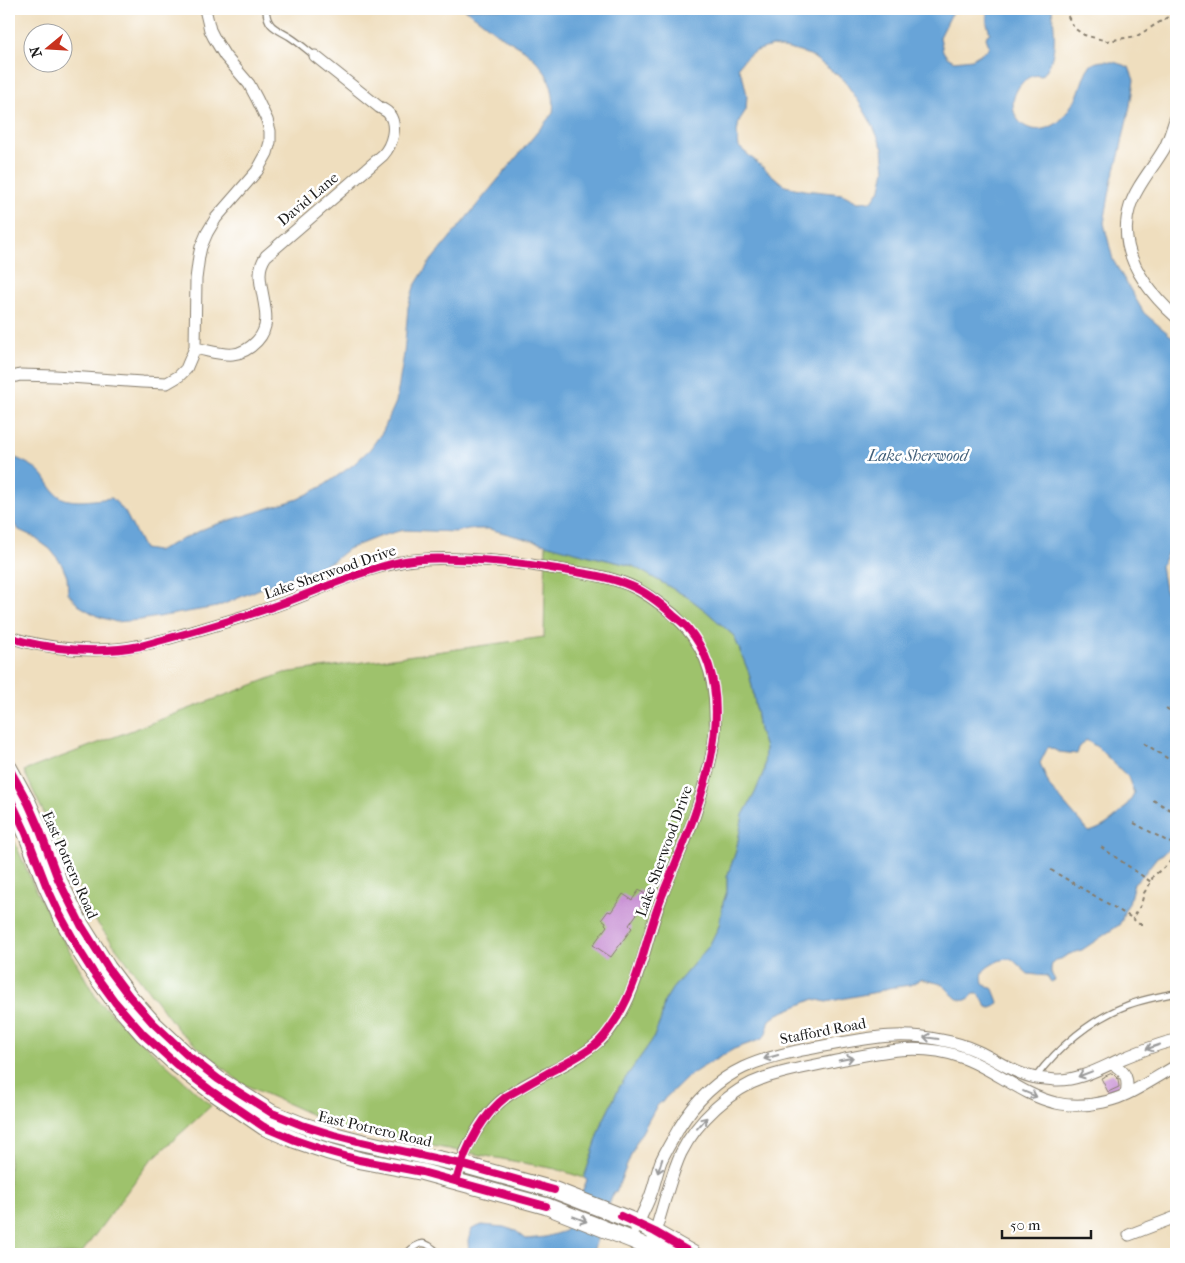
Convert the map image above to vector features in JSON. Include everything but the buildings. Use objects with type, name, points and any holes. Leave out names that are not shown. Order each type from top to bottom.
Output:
[{"type":"street","points":[[9,378],[20,375],[167,382],[179,376],[186,369],[195,348],[196,279],[201,247],[216,218],[257,171],[267,153],[270,142],[267,120],[257,99],[249,84],[225,56],[214,38],[205,9]]},
{"type":"street","name":"David Lane","points":[[195,348],[231,355],[249,349],[259,339],[266,321],[260,274],[261,264],[266,256],[383,155],[391,142],[393,130],[389,113],[315,56]]},
{"type":"street","points":[[1176,117],[1165,148],[1138,189],[1130,206],[1127,239],[1134,264],[1144,282],[1176,317]]},
{"type":"street","name":"Lake Sherwood Drive","points":[[9,637],[40,645],[69,648],[106,650],[139,646],[251,614],[352,576],[402,561],[443,558],[524,563],[607,578],[639,590],[666,608],[686,627],[698,643],[711,672],[715,695],[716,731],[698,808],[652,921],[634,985],[608,1032],[598,1042],[572,1061],[507,1096],[500,1102],[484,1120],[470,1143],[456,1181]]},
{"type":"street","name":"East Potrero Road","points":[[9,768],[39,828],[58,880],[81,925],[108,968],[153,1023],[186,1054],[218,1079],[272,1113],[302,1125],[361,1142],[516,1178],[554,1190],[638,1223],[693,1254]]},
{"type":"street","name":"East Potrero Road","points":[[9,796],[59,913],[93,972],[115,1002],[143,1034],[176,1064],[210,1090],[264,1127],[288,1137],[359,1160],[422,1172],[546,1206],[614,1232],[644,1247]]},
{"type":"street","name":"Stafford Road","points":[[644,1247],[638,1223],[651,1196],[660,1162],[668,1146],[688,1114],[705,1094],[739,1069],[758,1061],[804,1049],[875,1036],[900,1035],[940,1040],[961,1045],[978,1051],[1018,1072],[1035,1078],[1057,1080],[1077,1078],[1153,1046],[1176,1040]]},
{"type":"street","points":[[644,1247],[655,1232],[673,1173],[692,1134],[726,1099],[762,1078],[879,1052],[924,1049],[941,1051],[962,1057],[984,1067],[1026,1093],[1069,1106],[1110,1100],[1134,1091],[1176,1066]]},
{"type":"street","points":[[1112,1064],[1120,1068],[1126,1077],[1128,1085],[1126,1094]]},
{"type":"street","points":[[1128,1235],[1176,1217]]},
{"type":"lane","points":[[266,9],[266,17],[272,26],[291,37],[315,56]]},
{"type":"lane","points":[[1035,1078],[1043,1067],[1073,1038],[1107,1015],[1127,1005],[1151,997],[1176,992]]},
{"type":"lane","points":[[406,1254],[419,1244],[428,1243],[439,1254]]},
{"type":"path","points":[[1064,9],[1074,28],[1079,32],[1107,41],[1137,36],[1176,12]]},
{"type":"path","points":[[1166,708],[1176,715]]},
{"type":"path","points":[[1144,743],[1176,764]]},
{"type":"path","points":[[1153,800],[1176,813]]},
{"type":"path","points":[[1134,823],[1176,846],[1176,848]]},
{"type":"path","points":[[1101,847],[1151,882]]},
{"type":"path","points":[[1132,918],[1141,905],[1144,893],[1153,876],[1176,854]]},
{"type":"path","points":[[1051,870],[1139,924],[1142,924]]},
{"type":"green space","points":[[546,543],[633,566],[689,598],[734,636],[749,673],[759,730],[765,748],[764,771],[743,815],[736,851],[727,877],[727,891],[719,926],[709,946],[672,989],[664,1002],[661,1019],[653,1039],[620,1086],[603,1121],[584,1178],[556,1169],[346,1130],[241,1083],[179,1031],[92,916],[24,771],[284,673],[544,637]]},
{"type":"green space","points":[[9,829],[37,893],[98,1001],[211,1106],[149,1162],[81,1254],[9,1254]]},
{"type":"water","name":"Lake Sherwood","points":[[464,9],[954,9],[940,37],[943,51],[947,57],[954,61],[972,59],[987,50],[989,46],[986,38],[990,33],[987,24],[987,9],[1052,9],[1054,44],[1051,61],[1042,76],[1031,76],[1022,83],[1016,92],[1013,102],[1014,111],[1024,126],[1032,129],[1043,129],[1054,125],[1067,112],[1076,99],[1089,67],[1098,62],[1109,61],[1129,67],[1134,80],[1130,106],[1112,179],[1104,223],[1113,260],[1144,313],[1176,340],[1176,548],[1169,550],[1161,566],[1165,590],[1176,614],[1176,841],[1163,854],[1157,857],[1144,874],[1134,883],[1129,903],[1119,925],[1082,950],[1056,960],[1051,968],[1051,973],[1055,980],[1051,982],[1047,976],[1028,974],[1012,959],[1005,959],[984,970],[982,977],[983,983],[993,989],[998,1002],[996,1006],[991,1008],[987,1007],[979,994],[974,994],[968,999],[959,1000],[941,984],[921,979],[910,985],[826,1002],[814,999],[778,1014],[770,1020],[766,1034],[762,1039],[734,1049],[686,1078],[656,1107],[636,1143],[616,1192],[614,1191],[592,1254],[469,1254],[468,1240],[472,1229],[482,1225],[504,1227],[516,1231],[526,1239],[545,1237],[565,1231],[587,1180],[584,1178],[603,1121],[620,1086],[653,1039],[661,1019],[664,1002],[672,989],[709,946],[719,926],[727,891],[727,877],[736,851],[743,815],[764,771],[765,748],[759,730],[749,673],[734,636],[689,598],[633,566],[489,529],[468,529],[456,532],[403,530],[378,537],[348,549],[333,561],[217,607],[140,620],[116,622],[97,616],[78,605],[68,593],[67,577],[61,563],[50,549],[32,536],[19,530],[9,518],[9,455],[39,471],[54,491],[64,499],[85,501],[112,498],[125,512],[144,549],[157,551],[208,527],[298,499],[323,486],[353,465],[370,449],[383,431],[396,402],[404,354],[408,307],[414,287],[429,263],[553,113],[553,94],[544,70],[532,56]],"holes":[[[772,46],[810,55],[843,79],[859,102],[872,124],[883,149],[885,170],[881,188],[872,201],[858,202],[842,194],[785,186],[739,147],[737,133],[739,121],[746,110],[747,95],[738,67],[752,53]],[[1086,740],[1097,747],[1128,777],[1134,793],[1116,817],[1096,830],[1089,832],[1050,787],[1040,763],[1048,747],[1059,752],[1077,754],[1079,748]]]},
{"type":"cycle path","points":[[9,637],[57,648],[109,650],[140,646],[252,614],[385,566],[435,558],[520,563],[613,580],[631,586],[648,595],[687,627],[705,656],[714,689],[716,723],[711,758],[702,794],[658,907],[633,986],[618,1016],[599,1042],[577,1057],[507,1096],[497,1104],[475,1134],[464,1157],[456,1181]]},
{"type":"cycle path","points":[[9,768],[28,803],[58,879],[81,925],[108,968],[153,1023],[186,1054],[218,1079],[272,1113],[302,1125],[361,1142],[461,1164],[554,1190]]},
{"type":"cycle path","points":[[9,796],[59,913],[93,972],[115,1002],[143,1034],[176,1064],[210,1090],[264,1127],[295,1140],[359,1160],[422,1172],[546,1206]]},
{"type":"cycle path","points":[[621,1216],[655,1232],[693,1254]]}]
